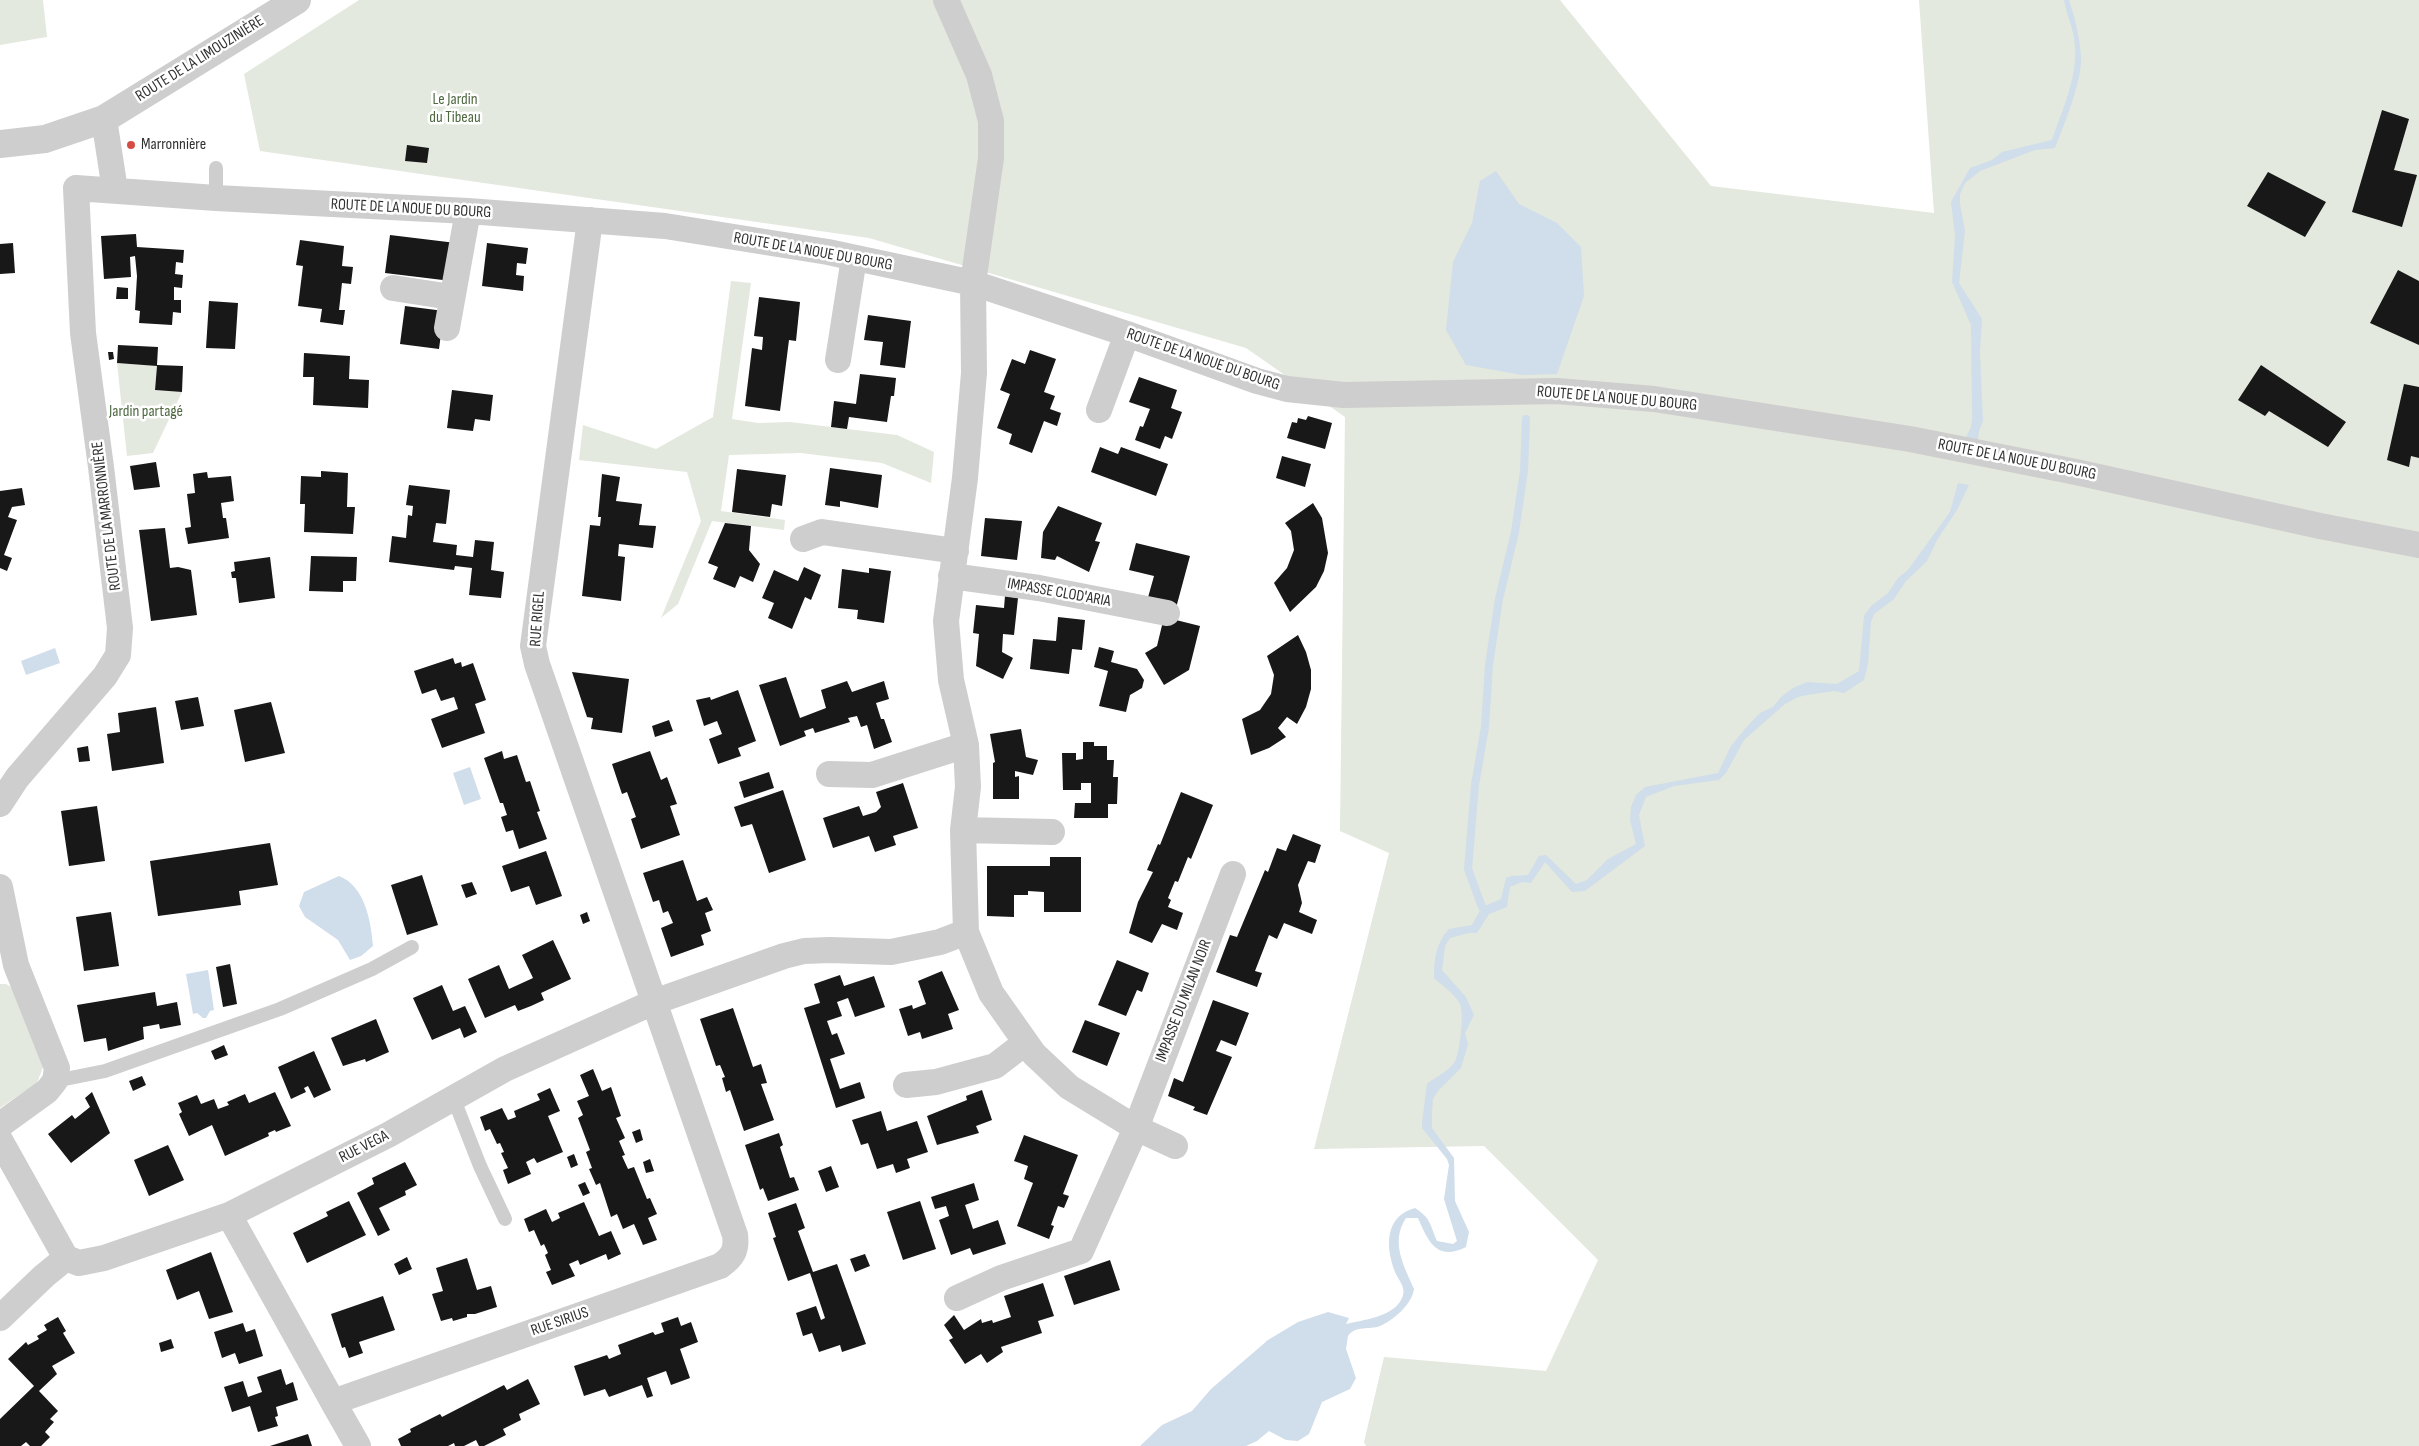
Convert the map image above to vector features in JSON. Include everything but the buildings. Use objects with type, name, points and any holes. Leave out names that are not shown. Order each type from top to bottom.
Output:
[{"type":"street","name":"ROUTE DE LA LIMOUZINIÈRE","points":[[0,144],[45,139],[104,119],[297,0]]},
{"type":"street","points":[[946,0],[979,75],[991,121],[991,158],[974,283],[974,373],[965,478],[946,621],[951,680],[966,745],[968,786],[962,830],[966,932],[991,993],[1025,1043],[1069,1087],[1136,1128],[1175,1146]]},
{"type":"street","points":[[104,119],[114,190]]},
{"type":"street","name":"ROUTE DE LA NOUE DU BOURG","points":[[76,188],[216,198],[468,211],[665,226],[854,258],[974,283],[1127,334],[1257,381],[1287,389],[1344,395],[1557,390],[1654,399],[1910,439],[2076,472],[2320,526],[2419,545]]},
{"type":"street","name":"ROUTE DE LA MARRONNIÈRE","points":[[0,804],[17,778],[105,676],[118,655],[120,628],[83,333],[76,188]]},
{"type":"street","points":[[447,328],[451,297],[468,211]]},
{"type":"street","name":"RUE RIGEL","points":[[590,220],[533,646],[654,1002]]},
{"type":"street","points":[[838,360],[854,258]]},
{"type":"street","points":[[393,288],[451,297]]},
{"type":"street","points":[[1099,410],[1127,334]]},
{"type":"street","name":"IMPASSE CLOD'ARIA","points":[[803,539],[822,532],[953,563],[1039,588],[1168,613]]},
{"type":"street","points":[[830,774],[872,775],[966,745]]},
{"type":"street","points":[[962,830],[1052,832]]},
{"type":"street","name":"IMPASSE DU MILAN NOIR","points":[[957,1298],[1001,1278],[1081,1251],[1136,1128],[1233,874]]},
{"type":"street","points":[[0,886],[8,967],[57,1068],[56,1081],[47,1091],[0,1125]]},
{"type":"street","name":"RUE VEGA","points":[[66,1258],[79,1263],[104,1258],[229,1215],[388,1135],[505,1069],[654,1002],[784,956],[804,951],[891,952],[940,942],[966,932]]},
{"type":"street","name":"RUE SIRIUS","points":[[333,1402],[720,1266],[728,1260],[736,1245],[735,1235],[654,1002]]},
{"type":"street","points":[[906,1085],[936,1082],[995,1066],[1025,1043]]},
{"type":"street","points":[[0,1140],[66,1258],[0,1318]]},
{"type":"street","points":[[229,1215],[358,1446]]},
{"type":"lane","points":[[216,168],[216,198]]},
{"type":"lane","points":[[56,1081],[105,1071],[280,1009],[372,969],[412,947]]},
{"type":"lane","points":[[453,1097],[480,1166],[505,1219]]},
{"type":"green space","points":[[0,0],[43,0],[47,37],[0,45]]},
{"type":"green space","name":"Le Jardin du Tibeau","points":[[359,0],[1560,0],[1711,186],[1934,213],[1919,0],[2419,0],[2419,1446],[1366,1446],[1364,1442],[1384,1357],[1546,1371],[1598,1260],[1484,1146],[1314,1149],[1389,853],[1340,831],[1345,417],[1246,348],[869,238],[260,151],[244,74]]},
{"type":"green space","points":[[731,281],[751,283],[732,419],[758,423],[790,422],[897,435],[934,452],[931,483],[882,463],[801,453],[729,455],[721,511],[785,520],[784,530],[712,521],[678,604],[661,618],[701,521],[687,472],[579,460],[583,425],[656,449],[713,417]]},
{"type":"green space","name":"Jardin partagé","points":[[117,363],[157,366],[155,390],[182,392],[153,453],[127,456]]},
{"type":"green space","points":[[0,984],[6,984],[18,991],[43,1067],[37,1083],[0,1108]]},
{"type":"water","points":[[2064,0],[2069,0],[2075,21],[2081,68],[2072,103],[2055,148],[2035,150],[1980,171],[1965,183],[1960,194],[1965,231],[1959,283],[1982,319],[1980,352],[1983,421],[1979,431],[1977,448],[1965,439],[1972,420],[1971,325],[1952,282],[1955,236],[1951,202],[1970,168],[1992,160],[2002,152],[2052,140],[2073,77],[2075,64],[2074,38]]},
{"type":"water","points":[[1496,171],[1519,204],[1557,223],[1581,247],[1584,296],[1557,374],[1522,375],[1466,365],[1446,330],[1453,262],[1472,223],[1480,181]]},
{"type":"water","points":[[1958,483],[1969,485],[1957,510],[1937,540],[1927,561],[1906,581],[1894,599],[1874,614],[1871,622],[1868,664],[1864,680],[1844,693],[1834,691],[1807,695],[1798,697],[1785,704],[1744,740],[1726,773],[1719,780],[1674,786],[1646,797],[1639,815],[1645,846],[1585,891],[1572,892],[1545,862],[1531,883],[1522,882],[1510,887],[1507,907],[1489,914],[1477,933],[1450,938],[1445,946],[1442,970],[1466,997],[1474,1015],[1465,1033],[1468,1044],[1461,1068],[1438,1091],[1433,1099],[1432,1128],[1454,1158],[1455,1201],[1469,1232],[1466,1247],[1448,1252],[1441,1250],[1430,1241],[1418,1218],[1406,1218],[1401,1227],[1399,1245],[1403,1263],[1414,1289],[1413,1295],[1402,1311],[1391,1320],[1380,1326],[1355,1330],[1348,1336],[1346,1349],[1356,1378],[1350,1389],[1322,1402],[1309,1434],[1298,1441],[1286,1440],[1269,1431],[1257,1441],[1246,1446],[1140,1446],[1162,1425],[1192,1411],[1211,1389],[1268,1340],[1298,1322],[1328,1312],[1349,1318],[1346,1324],[1376,1317],[1397,1306],[1404,1292],[1392,1262],[1389,1242],[1393,1225],[1405,1212],[1415,1208],[1424,1215],[1437,1241],[1453,1244],[1457,1241],[1444,1199],[1449,1165],[1447,1159],[1422,1128],[1427,1084],[1454,1063],[1458,1054],[1462,1021],[1459,1002],[1451,992],[1434,978],[1437,952],[1441,940],[1449,929],[1472,925],[1482,907],[1501,899],[1506,878],[1528,875],[1539,856],[1546,855],[1576,884],[1587,880],[1608,859],[1636,844],[1630,820],[1631,807],[1636,795],[1645,787],[1718,773],[1731,746],[1745,729],[1760,713],[1773,707],[1781,697],[1793,688],[1807,682],[1837,684],[1859,671],[1864,616],[1871,606],[1888,593],[1898,578],[1908,570],[1950,512]]},
{"type":"water","points":[[55,648],[60,663],[26,675],[21,661]]},
{"type":"water","points":[[470,767],[481,799],[464,805],[453,773]]},
{"type":"water","points":[[339,876],[348,881],[361,896],[372,936],[373,946],[361,956],[350,960],[338,940],[305,917],[299,906],[304,892]]},
{"type":"water","points":[[208,970],[214,1010],[210,1011],[206,1018],[203,1018],[197,1013],[193,1014],[186,974]]},
{"type":"waterway","points":[[1482,907],[1468,869],[1475,785],[1485,727],[1489,665],[1499,599],[1515,532],[1524,471],[1526,419]]},
{"type":"place","name":"Marronnière","points":[[131,145]]}]
